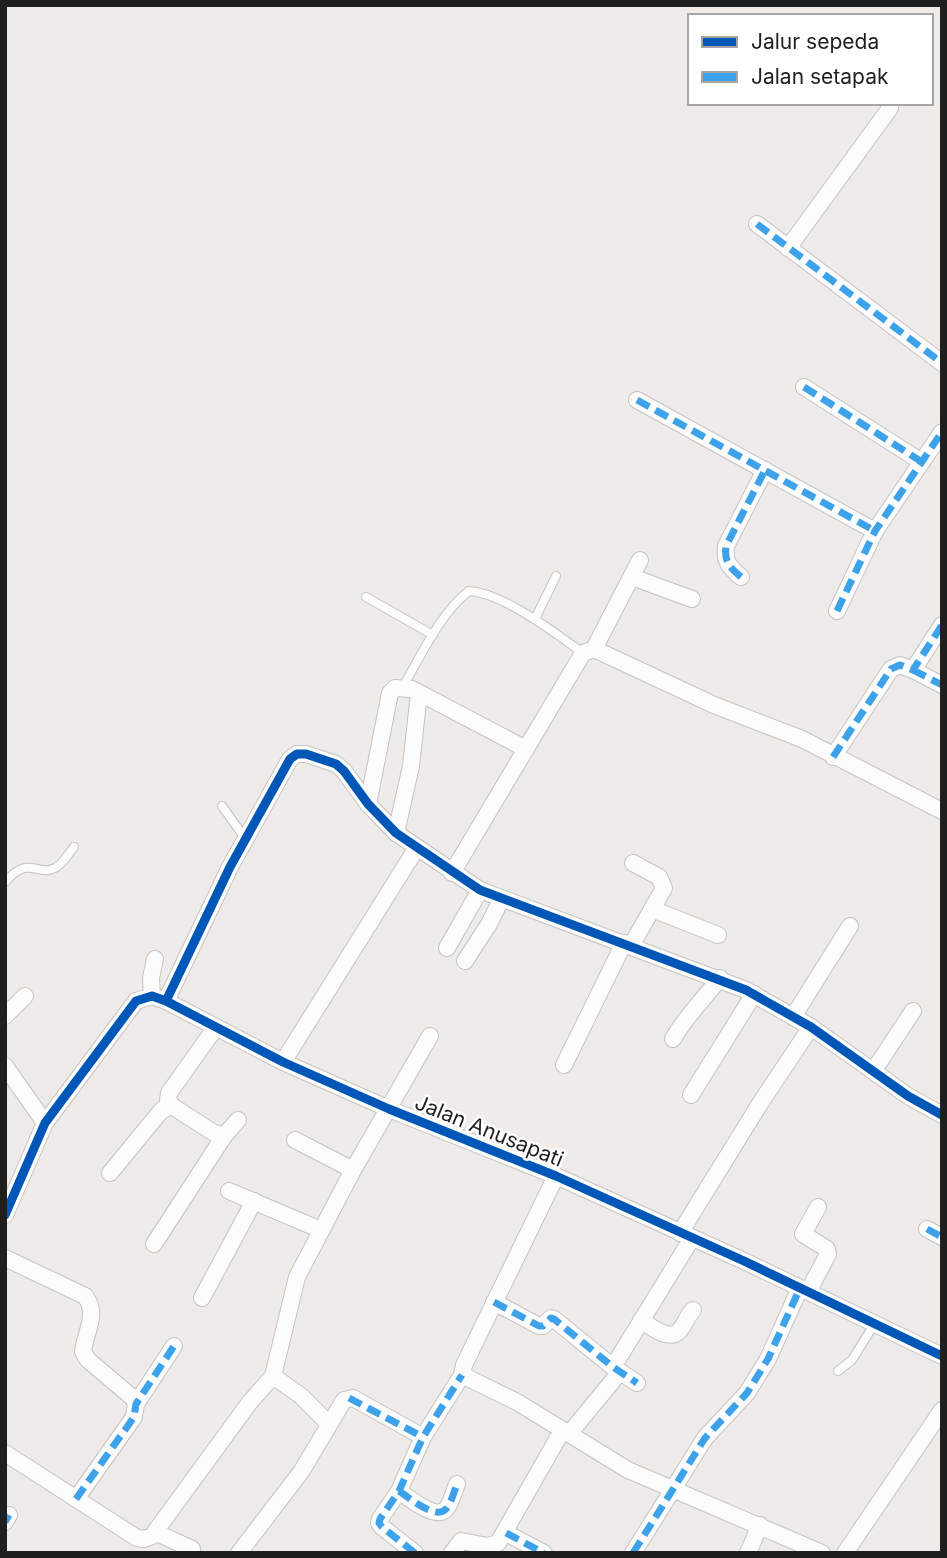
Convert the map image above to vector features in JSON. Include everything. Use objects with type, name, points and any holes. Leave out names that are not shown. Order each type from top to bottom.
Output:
[{"type":"street","points":[[788,248],[890,108]]},
{"type":"street","points":[[757,225],[942,363]]},
{"type":"street","points":[[804,387],[922,462]]},
{"type":"street","points":[[637,400],[875,531]]},
{"type":"street","points":[[837,611],[875,531],[942,432]]},
{"type":"street","points":[[741,577],[724,557],[726,546],[765,470]]},
{"type":"street","points":[[452,873],[526,749],[589,651],[640,559]]},
{"type":"street","points":[[632,577],[692,599]]},
{"type":"street","points":[[913,670],[942,625]]},
{"type":"street","points":[[589,651],[714,705],[802,739],[942,811]]},
{"type":"street","points":[[833,757],[891,669],[900,665],[942,685]]},
{"type":"street","points":[[368,804],[390,693],[395,688],[419,693],[526,749]]},
{"type":"street","points":[[396,833],[411,766],[419,693]]},
{"type":"street","points":[[159,999],[290,760],[297,754],[316,756],[336,764],[344,771],[368,804],[396,833],[480,890],[501,900],[720,978],[754,994],[811,1027],[908,1096],[942,1115]]},
{"type":"street","points":[[283,1062],[416,849]]},
{"type":"street","points":[[564,1065],[628,944],[664,888],[659,877],[633,863]]},
{"type":"street","points":[[447,948],[480,890]]},
{"type":"street","points":[[465,961],[501,900]]},
{"type":"street","points":[[652,909],[718,935]]},
{"type":"street","points":[[793,1017],[850,926]]},
{"type":"street","points":[[155,958],[151,978],[159,999]]},
{"type":"street","points":[[673,1039],[682,1023],[700,1005],[720,978]]},
{"type":"street","points":[[691,1095],[754,994]]},
{"type":"street","points":[[5,1016],[25,996]]},
{"type":"street","points":[[5,1215],[47,1120],[136,1001],[159,999]]},
{"type":"street","name":"Jalan Anusapati","points":[[159,999],[283,1062],[389,1109],[556,1176],[942,1356]]},
{"type":"street","points":[[874,1070],[913,1011]]},
{"type":"street","points":[[216,1027],[169,1093],[168,1100],[172,1106],[214,1133],[224,1136]]},
{"type":"street","points":[[453,1553],[461,1541],[493,1546],[506,1533],[566,1432],[616,1370],[686,1236],[761,1102],[811,1027]]},
{"type":"street","points":[[5,1453],[137,1538],[144,1539],[155,1532],[246,1408],[273,1376],[297,1277],[353,1170],[430,1036]]},
{"type":"street","points":[[5,1066],[47,1120]]},
{"type":"street","points":[[110,1173],[162,1110],[172,1106]]},
{"type":"street","points":[[153,1244],[238,1119]]},
{"type":"street","points":[[295,1140],[353,1170]]},
{"type":"street","points":[[415,1553],[379,1523],[399,1491],[423,1437],[462,1375],[494,1301],[556,1176]]},
{"type":"street","points":[[229,1191],[321,1230]]},
{"type":"street","points":[[202,1298],[254,1201]]},
{"type":"street","points":[[633,1553],[705,1438],[747,1393],[804,1290],[828,1254],[827,1249],[803,1234],[818,1207]]},
{"type":"street","points":[[5,1258],[85,1296],[91,1304],[92,1314],[83,1352],[88,1360],[133,1398],[136,1404]]},
{"type":"street","points":[[494,1301],[539,1326],[543,1326],[551,1318],[554,1319],[616,1370],[637,1383]]},
{"type":"street","points":[[641,1320],[668,1335],[674,1334],[693,1310]]},
{"type":"street","points":[[76,1499],[134,1417],[136,1404],[174,1346]]},
{"type":"street","points":[[462,1375],[517,1402],[628,1470],[822,1553]]},
{"type":"street","points":[[273,1376],[301,1396],[329,1424]]},
{"type":"street","points":[[239,1553],[303,1467],[344,1400],[353,1398],[423,1437]]},
{"type":"street","points":[[845,1553],[942,1410]]},
{"type":"street","points":[[399,1491],[431,1511],[442,1512],[446,1509],[457,1484]]},
{"type":"street","points":[[748,1553],[760,1525]]},
{"type":"street","points":[[155,1532],[192,1549]]},
{"type":"street","points":[[506,1533],[544,1553]]},
{"type":"lane","points":[[535,619],[556,576]]},
{"type":"lane","points":[[403,688],[433,635],[462,596],[469,591],[481,592],[535,619],[589,651]]},
{"type":"lane","points":[[366,597],[433,635]]},
{"type":"lane","points":[[222,806],[245,838]]},
{"type":"lane","points":[[5,882],[17,870],[32,866],[49,870],[58,867],[74,847]]},
{"type":"lane","points":[[838,1371],[852,1360],[875,1323]]},
{"type":"marked path","points":[[757,224],[942,363]]},
{"type":"marked path","points":[[804,387],[922,462]]},
{"type":"marked path","points":[[637,400],[875,531]]},
{"type":"marked path","points":[[837,611],[875,531],[942,432]]},
{"type":"marked path","points":[[741,577],[728,563],[726,546],[765,470]]},
{"type":"marked path","points":[[833,757],[891,669],[900,665],[913,670],[942,625]]},
{"type":"marked path","points":[[913,670],[942,685]]},
{"type":"marked path","points":[[927,1229],[942,1237]]},
{"type":"marked path","points":[[633,1553],[705,1438],[747,1393],[768,1359],[800,1288]]},
{"type":"marked path","points":[[494,1302],[539,1326],[543,1326],[551,1318],[554,1319],[637,1383]]},
{"type":"marked path","points":[[76,1499],[134,1417],[136,1404],[174,1346]]},
{"type":"marked path","points":[[415,1553],[382,1527],[380,1519],[399,1491],[423,1437],[462,1375]]},
{"type":"marked path","points":[[349,1398],[423,1437]]},
{"type":"marked path","points":[[399,1491],[421,1506],[440,1512],[449,1505],[457,1484]]},
{"type":"marked path","points":[[5,1522],[9,1515]]},
{"type":"marked path","points":[[506,1533],[544,1553]]},
{"type":"cycle path","points":[[166,1001],[230,867],[290,759],[297,754],[306,754],[336,764],[396,833],[480,890],[746,990],[811,1027],[908,1096],[942,1115]]},
{"type":"cycle path","points":[[5,1215],[45,1123],[136,1001],[152,996],[283,1062],[389,1109],[556,1176],[744,1261],[942,1356]]}]
